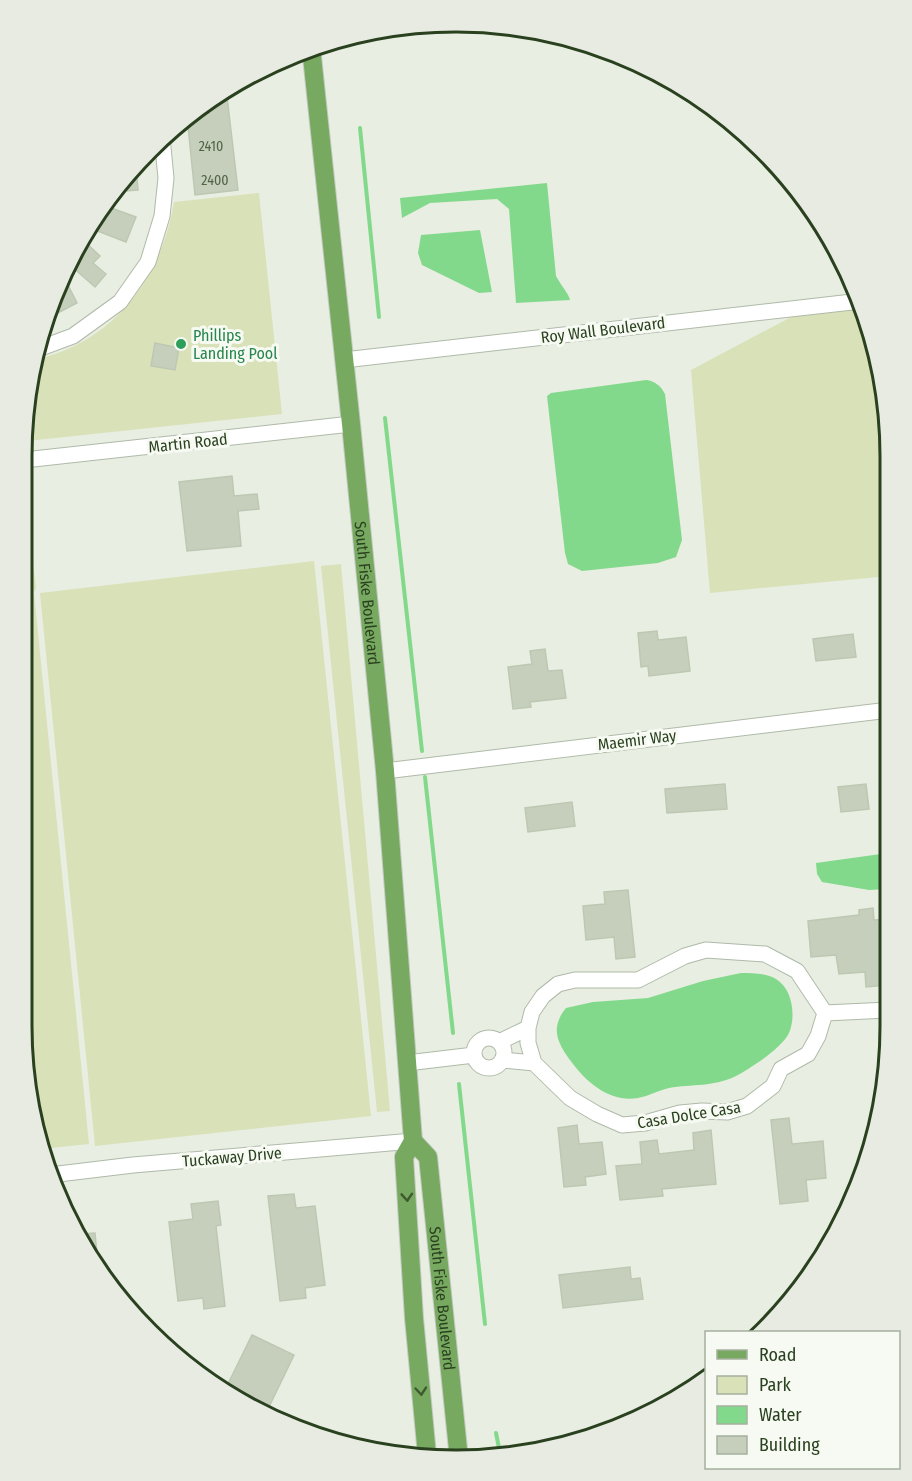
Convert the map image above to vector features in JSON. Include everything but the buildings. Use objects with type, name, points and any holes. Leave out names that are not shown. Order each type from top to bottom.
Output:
[{"type":"main road","name":"South Fiske Boulevard","points":[[312,57],[385,771],[413,1141],[404,1157],[414,1318],[426,1449]]},
{"type":"main road","name":"South Fiske Boulevard","points":[[413,1141],[428,1157],[458,1450]]},
{"type":"street","points":[[46,346],[73,336],[120,302],[148,262],[162,216],[166,177],[163,149]]},
{"type":"street","name":"Roy Wall Boulevard","points":[[344,360],[851,302]]},
{"type":"street","name":"Martin Road","points":[[32,459],[351,424]]},
{"type":"street","name":"Maemir Way","points":[[385,771],[880,711]]},
{"type":"street","points":[[502,1060],[534,1063],[528,1043],[528,1028],[532,1012],[543,996],[558,984],[575,980],[638,980],[685,956],[706,950],[765,954],[797,971],[825,1013],[880,1010]]},
{"type":"street","name":"Casa Dolce Casa","points":[[534,1063],[570,1098],[622,1125],[645,1123],[680,1113],[727,1112],[747,1106],[773,1086],[781,1069],[808,1054],[818,1036],[825,1013]]},
{"type":"street","points":[[499,1042],[528,1028]]},
{"type":"street","points":[[491,1038],[499,1042],[504,1050],[502,1060],[495,1066],[486,1067],[478,1063],[474,1055],[476,1046],[482,1040],[491,1038]]},
{"type":"street","points":[[407,1063],[474,1055]]},
{"type":"street","name":"Tuckaway Drive","points":[[59,1175],[133,1166],[413,1141]]},
{"type":"green space","points":[[259,193],[282,414],[32,440],[35,401],[44,357],[64,351],[88,338],[110,322],[129,303],[158,256],[168,230],[174,202]]},
{"type":"green space","points":[[854,309],[858,320],[872,373],[880,428],[880,577],[710,593],[691,370],[793,316]]},
{"type":"green space","points":[[32,556],[36,587],[34,593],[89,1144],[50,1148],[40,1108],[32,1053]]},
{"type":"green space","points":[[314,561],[371,1116],[95,1146],[40,593]]},
{"type":"green space","points":[[341,564],[390,1111],[377,1112],[321,566]]},
{"type":"water","points":[[547,183],[556,276],[570,300],[516,303],[509,209],[497,199],[430,203],[402,218],[400,198]]},
{"type":"water","points":[[480,230],[492,292],[479,293],[422,265],[418,253],[421,235]]},
{"type":"water","points":[[646,380],[657,384],[665,394],[682,540],[676,557],[658,563],[582,571],[568,564],[565,553],[547,396],[551,393]]},
{"type":"water","points":[[880,854],[880,889],[869,890],[822,882],[817,874],[816,863]]},
{"type":"water","points":[[741,973],[768,976],[782,984],[792,1004],[792,1019],[789,1033],[780,1045],[758,1063],[728,1080],[669,1088],[638,1098],[619,1098],[593,1085],[573,1064],[560,1043],[558,1023],[566,1008],[593,1002],[648,998],[703,981]]},
{"type":"waterway","points":[[360,128],[379,317]]},
{"type":"waterway","points":[[385,418],[422,751]]},
{"type":"waterway","points":[[425,777],[453,1033]]},
{"type":"waterway","points":[[459,1084],[485,1324]]},
{"type":"waterway","points":[[496,1433],[499,1447]]},
{"type":"place","name":"Phillips Landing Pool","points":[[181,344]]}]
